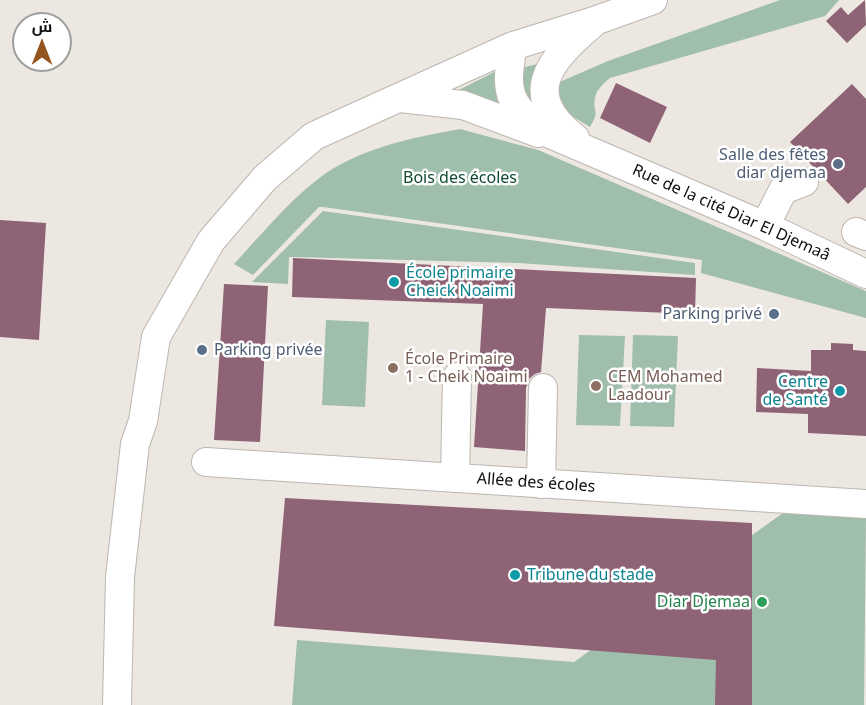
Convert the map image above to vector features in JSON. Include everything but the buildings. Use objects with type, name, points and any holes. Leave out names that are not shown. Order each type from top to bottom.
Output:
[{"type":"street","name":"Rue de la cité Diar El Djemaâ","points":[[653,0],[513,46],[509,85],[514,101],[523,116],[543,131],[765,226],[866,274]]},
{"type":"street","name":"Rue de la cité Diar El Djemaâ","points":[[596,153],[562,127],[547,109],[544,92],[549,70],[569,43],[597,20]]},
{"type":"street","points":[[117,705],[120,577],[135,444],[143,421],[156,337],[211,241],[265,178],[314,136],[513,46]]},
{"type":"street","points":[[399,98],[463,105],[596,153]]},
{"type":"street","points":[[765,226],[783,190],[804,182]]},
{"type":"street","points":[[455,478],[457,377]]},
{"type":"street","points":[[541,484],[543,388]]},
{"type":"street","name":"Allée des écoles","points":[[206,462],[866,504]]},
{"type":"green space","points":[[780,0],[839,0],[825,16],[610,78],[596,95],[594,103],[596,114],[590,127],[572,116],[556,99],[555,84],[608,61]]},
{"type":"green space","points":[[541,63],[536,102],[528,108],[517,69]]},
{"type":"green space","points":[[504,67],[519,120],[455,92]]},
{"type":"green space","name":"Bois des écoles","points":[[460,129],[538,150],[866,291],[866,318],[701,273],[702,260],[323,207],[319,207],[253,275],[234,264],[296,198],[334,168],[350,159],[386,146]]},
{"type":"green space","points":[[323,211],[695,263],[695,275],[518,263],[289,257],[288,284],[252,282]]},
{"type":"green space","points":[[326,320],[369,322],[365,407],[322,405]]},
{"type":"green space","points":[[579,335],[625,336],[620,426],[576,425]]},
{"type":"green space","points":[[633,335],[678,336],[674,427],[630,426]]},
{"type":"green space","name":"Diar Djemaa","points":[[783,513],[866,518],[864,705],[292,705],[297,640],[574,662]]},
{"type":"place","name":"Salle des fêtes diar djemaa","points":[[838,164]]},
{"type":"place","name":"École primaire Cheick Noaimi","points":[[394,282]]},
{"type":"place","name":"Parking privé","points":[[774,314]]},
{"type":"place","name":"Parking privée","points":[[202,350]]},
{"type":"place","name":"École Primaire 1 - Cheik Noaimi","points":[[393,368]]},
{"type":"place","name":"CEM Mohamed Laadour","points":[[596,386]]},
{"type":"place","name":"Centre de Santé","points":[[840,391]]},
{"type":"place","name":"Tribune du stade","points":[[515,575]]},
{"type":"place","name":"Diar Djemaa","points":[[762,602]]}]
